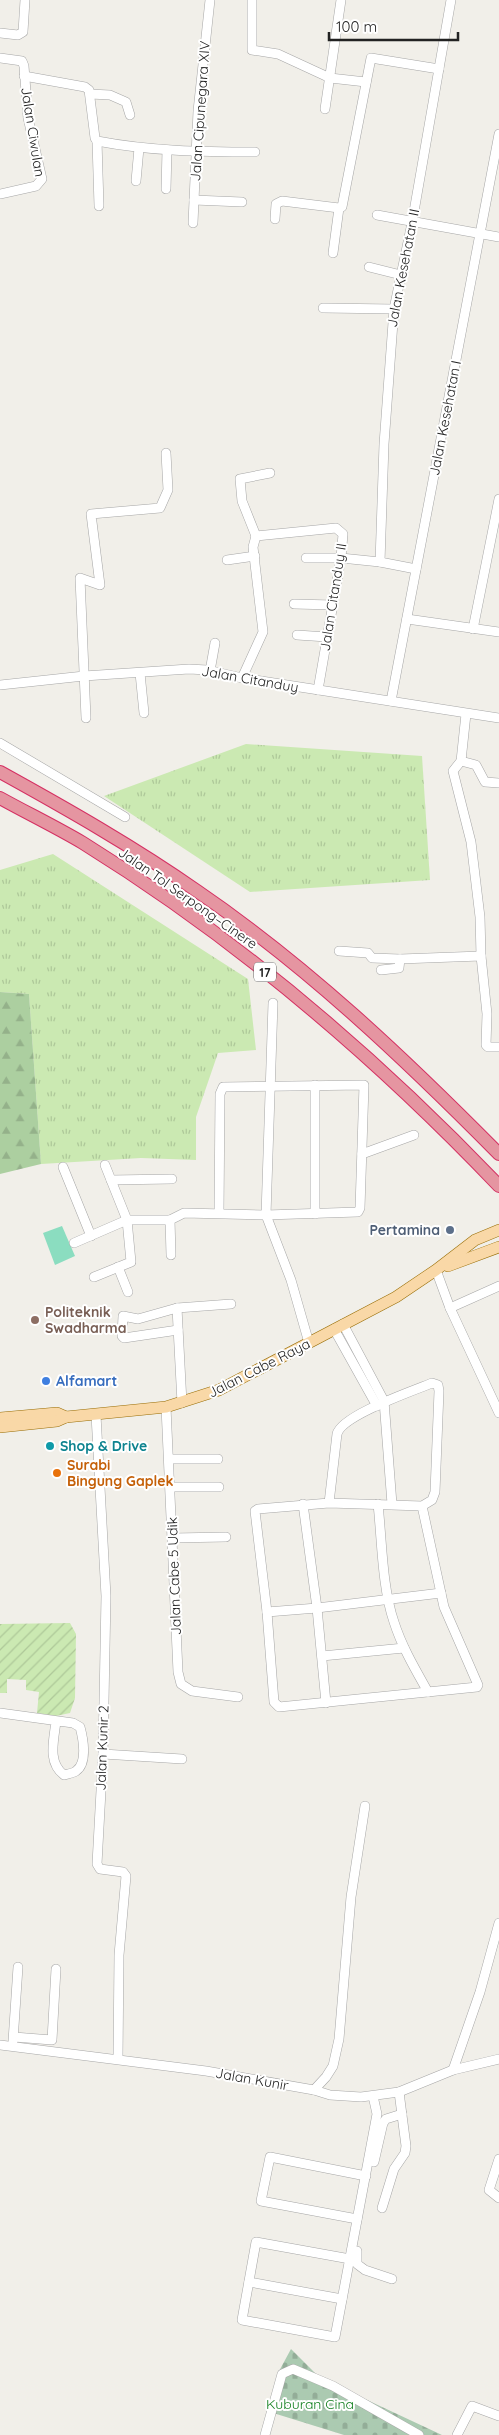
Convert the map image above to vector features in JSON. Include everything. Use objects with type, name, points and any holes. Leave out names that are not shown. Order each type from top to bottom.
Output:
[{"type":"highway","name":"Jalan Tol Serpong–Cinere","points":[[0,772],[118,839],[198,891],[273,948],[334,997],[408,1064],[499,1154]]},
{"type":"highway","name":"Jalan Tol Serpong–Cinere","points":[[0,798],[82,843],[188,913],[257,965],[319,1015],[396,1083],[499,1186]]},
{"type":"main road","name":"Jalan Cabe Raya","points":[[0,1426],[57,1421],[66,1417],[166,1407],[219,1390],[396,1297],[436,1270],[475,1240],[499,1230]]},
{"type":"main road","name":"Jalan Cabe Raya","points":[[436,1270],[499,1247]]},
{"type":"main road","name":"Jalan Cabe Raya","points":[[0,1418],[56,1413],[66,1417]]},
{"type":"street","points":[[0,34],[18,35],[23,32],[25,0]]},
{"type":"street","name":"Jalan Cipunegara XIV","points":[[192,223],[198,111],[210,0]]},
{"type":"street","points":[[252,0],[252,50],[278,54],[330,78],[366,82]]},
{"type":"street","points":[[325,109],[342,0]]},
{"type":"street","name":"Jalan Kesehatan II","points":[[380,562],[383,452],[394,309],[412,223],[451,0]]},
{"type":"street","name":"Jalan Ciwulan","points":[[0,58],[22,61],[28,118],[42,180],[36,186],[0,194]]},
{"type":"street","points":[[333,253],[339,208],[342,207],[371,58],[439,69]]},
{"type":"street","points":[[24,76],[85,87],[89,90],[95,138],[97,141],[100,206]]},
{"type":"street","points":[[90,94],[110,95],[126,102],[130,116]]},
{"type":"street","name":"Jalan Kesehatan I","points":[[391,701],[499,134]]},
{"type":"street","points":[[97,141],[139,148],[167,150],[255,152]]},
{"type":"street","points":[[136,181],[139,148]]},
{"type":"street","points":[[166,189],[167,150]]},
{"type":"street","points":[[194,200],[242,202]]},
{"type":"street","points":[[275,219],[276,204],[282,201],[339,208]]},
{"type":"street","points":[[377,215],[412,223],[499,237]]},
{"type":"street","points":[[369,267],[401,275]]},
{"type":"street","points":[[323,308],[394,309]]},
{"type":"street","points":[[86,718],[80,578],[100,585],[91,514],[160,508],[168,490],[166,453]]},
{"type":"street","points":[[242,678],[263,632],[255,556],[254,540],[256,536],[242,501],[240,479],[270,473]]},
{"type":"street","points":[[473,628],[499,499]]},
{"type":"street","name":"Jalan Citanduy II","points":[[256,536],[336,528],[343,534],[341,558],[318,690]]},
{"type":"street","points":[[227,560],[255,556]]},
{"type":"street","points":[[306,558],[341,558],[380,562],[416,569]]},
{"type":"street","points":[[294,604],[333,605]]},
{"type":"street","points":[[407,619],[499,632]]},
{"type":"street","points":[[297,634],[327,637]]},
{"type":"street","points":[[210,671],[215,643]]},
{"type":"street","name":"Jalan Citanduy","points":[[0,685],[84,676],[189,669],[499,718]]},
{"type":"street","points":[[140,673],[144,713]]},
{"type":"street","points":[[466,714],[461,761],[455,767],[454,778],[460,793],[471,842],[480,917],[481,956],[487,1014],[486,1045],[488,1047],[499,1047]]},
{"type":"street","points":[[0,743],[125,817]]},
{"type":"street","points":[[461,761],[476,765],[485,782],[499,783]]},
{"type":"street","points":[[339,951],[368,953],[372,958],[400,959],[481,956]]},
{"type":"street","points":[[381,970],[399,968],[400,959]]},
{"type":"street","points":[[273,1003],[266,1215],[291,1280],[309,1343]]},
{"type":"street","points":[[315,1084],[315,1214]]},
{"type":"street","points":[[74,1243],[127,1220],[170,1220],[184,1213],[266,1215],[354,1214],[360,1210],[364,1085],[227,1086],[222,1089],[219,1213]]},
{"type":"street","points":[[362,1154],[414,1135]]},
{"type":"street","points":[[94,1277],[131,1262],[127,1220],[105,1165]]},
{"type":"street","points":[[62,1167],[90,1236]]},
{"type":"street","points":[[111,1180],[172,1179]]},
{"type":"street","points":[[170,1220],[171,1255]]},
{"type":"street","points":[[118,1267],[128,1292]]},
{"type":"street","points":[[436,1270],[450,1308],[499,1414]]},
{"type":"street","points":[[450,1308],[499,1286]]},
{"type":"street","points":[[178,1330],[126,1338],[122,1336],[123,1316],[138,1319],[177,1308],[231,1304]]},
{"type":"street","points":[[177,1308],[182,1403]]},
{"type":"street","points":[[339,1326],[380,1403],[392,1504]]},
{"type":"street","points":[[329,1503],[338,1430],[380,1403],[432,1384],[438,1385],[435,1492],[432,1500],[422,1506],[329,1503],[303,1504],[258,1509],[255,1511],[267,1612],[275,1705],[326,1703],[475,1688],[478,1685],[441,1593],[422,1506]]},
{"type":"street","name":"Jalan Cabe 5 Udik","points":[[166,1407],[178,1672],[181,1684],[192,1692],[238,1697]]},
{"type":"street","name":"Jalan Kunir 2","points":[[96,1414],[106,1596],[103,1754],[97,1864],[100,1869],[123,1872],[126,1876],[120,1955],[118,2059]]},
{"type":"street","points":[[168,1459],[218,1459]]},
{"type":"street","points":[[170,1487],[219,1486]]},
{"type":"street","points":[[303,1504],[317,1608],[326,1703]]},
{"type":"street","points":[[378,1504],[389,1600],[404,1648],[428,1692]]},
{"type":"street","points":[[172,1538],[226,1537]]},
{"type":"street","points":[[267,1612],[441,1593]]},
{"type":"street","points":[[322,1656],[404,1648]]},
{"type":"street","points":[[0,1713],[73,1722],[80,1726],[82,1764],[76,1771],[64,1775],[57,1770],[53,1760],[56,1721]]},
{"type":"street","points":[[103,1754],[182,1759]]},
{"type":"street","points":[[314,2090],[333,2066],[339,2039],[351,1897],[365,1806]]},
{"type":"street","points":[[453,2070],[480,1992],[499,1922]]},
{"type":"street","points":[[13,2046],[18,1967]]},
{"type":"street","points":[[14,2036],[52,2040],[56,1969]]},
{"type":"street","name":"Jalan Kunir","points":[[0,2045],[206,2071],[314,2090],[330,2095],[373,2096],[399,2092],[453,2070],[499,2059]]},
{"type":"street","points":[[382,2208],[394,2169],[405,2153],[399,2092]]},
{"type":"street","points":[[350,2259],[256,2242],[242,2320],[335,2337],[366,2176],[377,2114],[373,2096]]},
{"type":"street","points":[[392,2279],[365,2270],[356,2260],[383,2123],[386,2118],[402,2114]]},
{"type":"street","points":[[357,2219],[261,2201],[270,2157],[366,2176]]},
{"type":"street","points":[[499,2158],[489,2190],[499,2198]]},
{"type":"street","points":[[249,2282],[342,2299]]},
{"type":"street","points":[[265,2435],[282,2374],[293,2369],[333,2386],[419,2435]]},
{"type":"street","points":[[457,2435],[472,2406],[499,2416]]},
{"type":"green space","points":[[246,744],[422,756],[430,880],[250,892],[104,796]]},
{"type":"green space","points":[[53,854],[248,979],[256,1050],[218,1053],[196,1117],[196,1160],[141,1158],[41,1164],[29,994],[0,992],[0,870]]},
{"type":"green space","points":[[0,992],[29,994],[41,1164],[0,1174]]},
{"type":"green space","points":[[62,1226],[75,1256],[55,1265],[43,1233]]},
{"type":"green space","points":[[70,1623],[76,1634],[75,1698],[70,1713],[56,1716],[37,1713],[39,1692],[26,1690],[26,1680],[7,1679],[7,1693],[0,1693],[0,1624]]},
{"type":"green space","name":"Kuburan Cina","points":[[291,2349],[320,2378],[442,2435],[344,2435],[270,2412],[278,2373]]},
{"type":"place","name":"Pertamina","points":[[450,1230]]},
{"type":"place","name":"Politeknik Swadharma","points":[[35,1320]]},
{"type":"place","name":"Alfamart","points":[[46,1381]]},
{"type":"place","name":"Shop & Drive","points":[[50,1446]]},
{"type":"place","name":"Surabi Bingung Gaplek","points":[[57,1473]]}]
